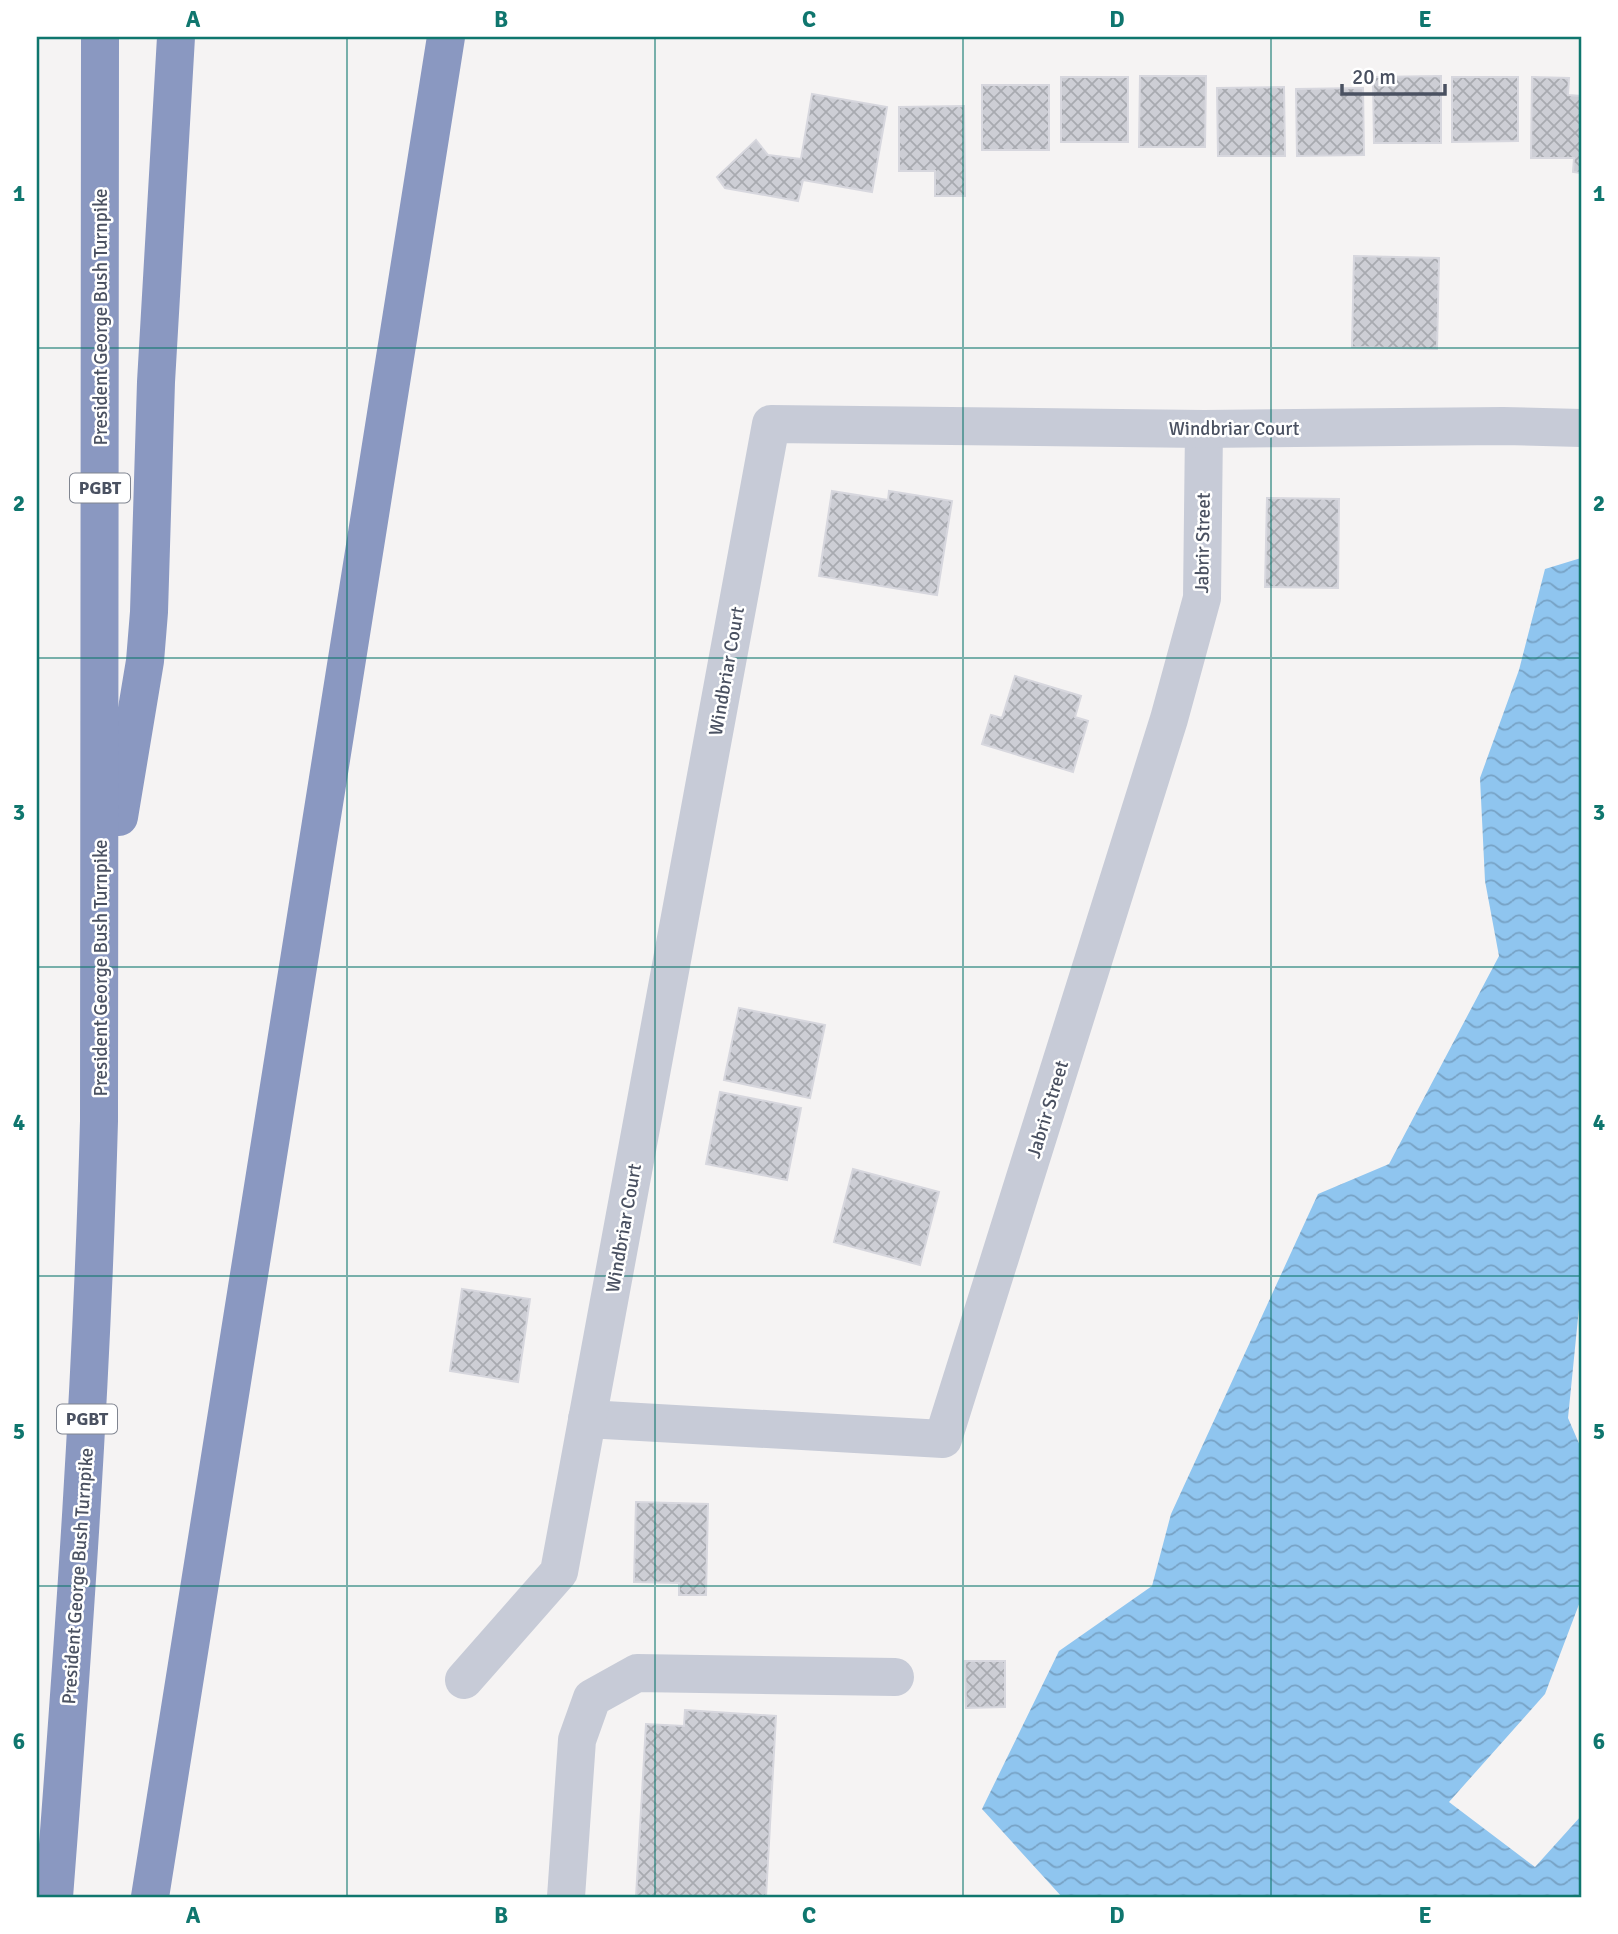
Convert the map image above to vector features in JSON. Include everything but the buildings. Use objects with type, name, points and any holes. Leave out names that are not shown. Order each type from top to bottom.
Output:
[{"type":"highway","name":"President George Bush Turnpike","points":[[54,1897],[94,1298],[99,1121],[100,37]]},
{"type":"highway","points":[[100,940],[146,649],[156,382],[177,37]]},
{"type":"highway","points":[[150,1897],[444,49]]},
{"type":"street","name":"Windbriar Court","points":[[464,1680],[559,1572],[771,424],[1204,429],[1503,426],[1581,428]]},
{"type":"street","name":"Jabrir Street","points":[[587,1419],[943,1439],[1170,719],[1202,598],[1204,429]]},
{"type":"street","points":[[566,1897],[577,1740],[592,1698],[636,1673],[895,1677]]},
{"type":"water","points":[[1581,558],[1581,1288],[1568,1418],[1581,1448],[1581,1599],[1545,1694],[1449,1802],[1535,1867],[1581,1816],[1581,1897],[1062,1897],[982,1809],[1059,1651],[1152,1586],[1171,1514],[1318,1194],[1389,1164],[1499,956],[1485,881],[1480,778],[1519,670],[1545,569]]}]
